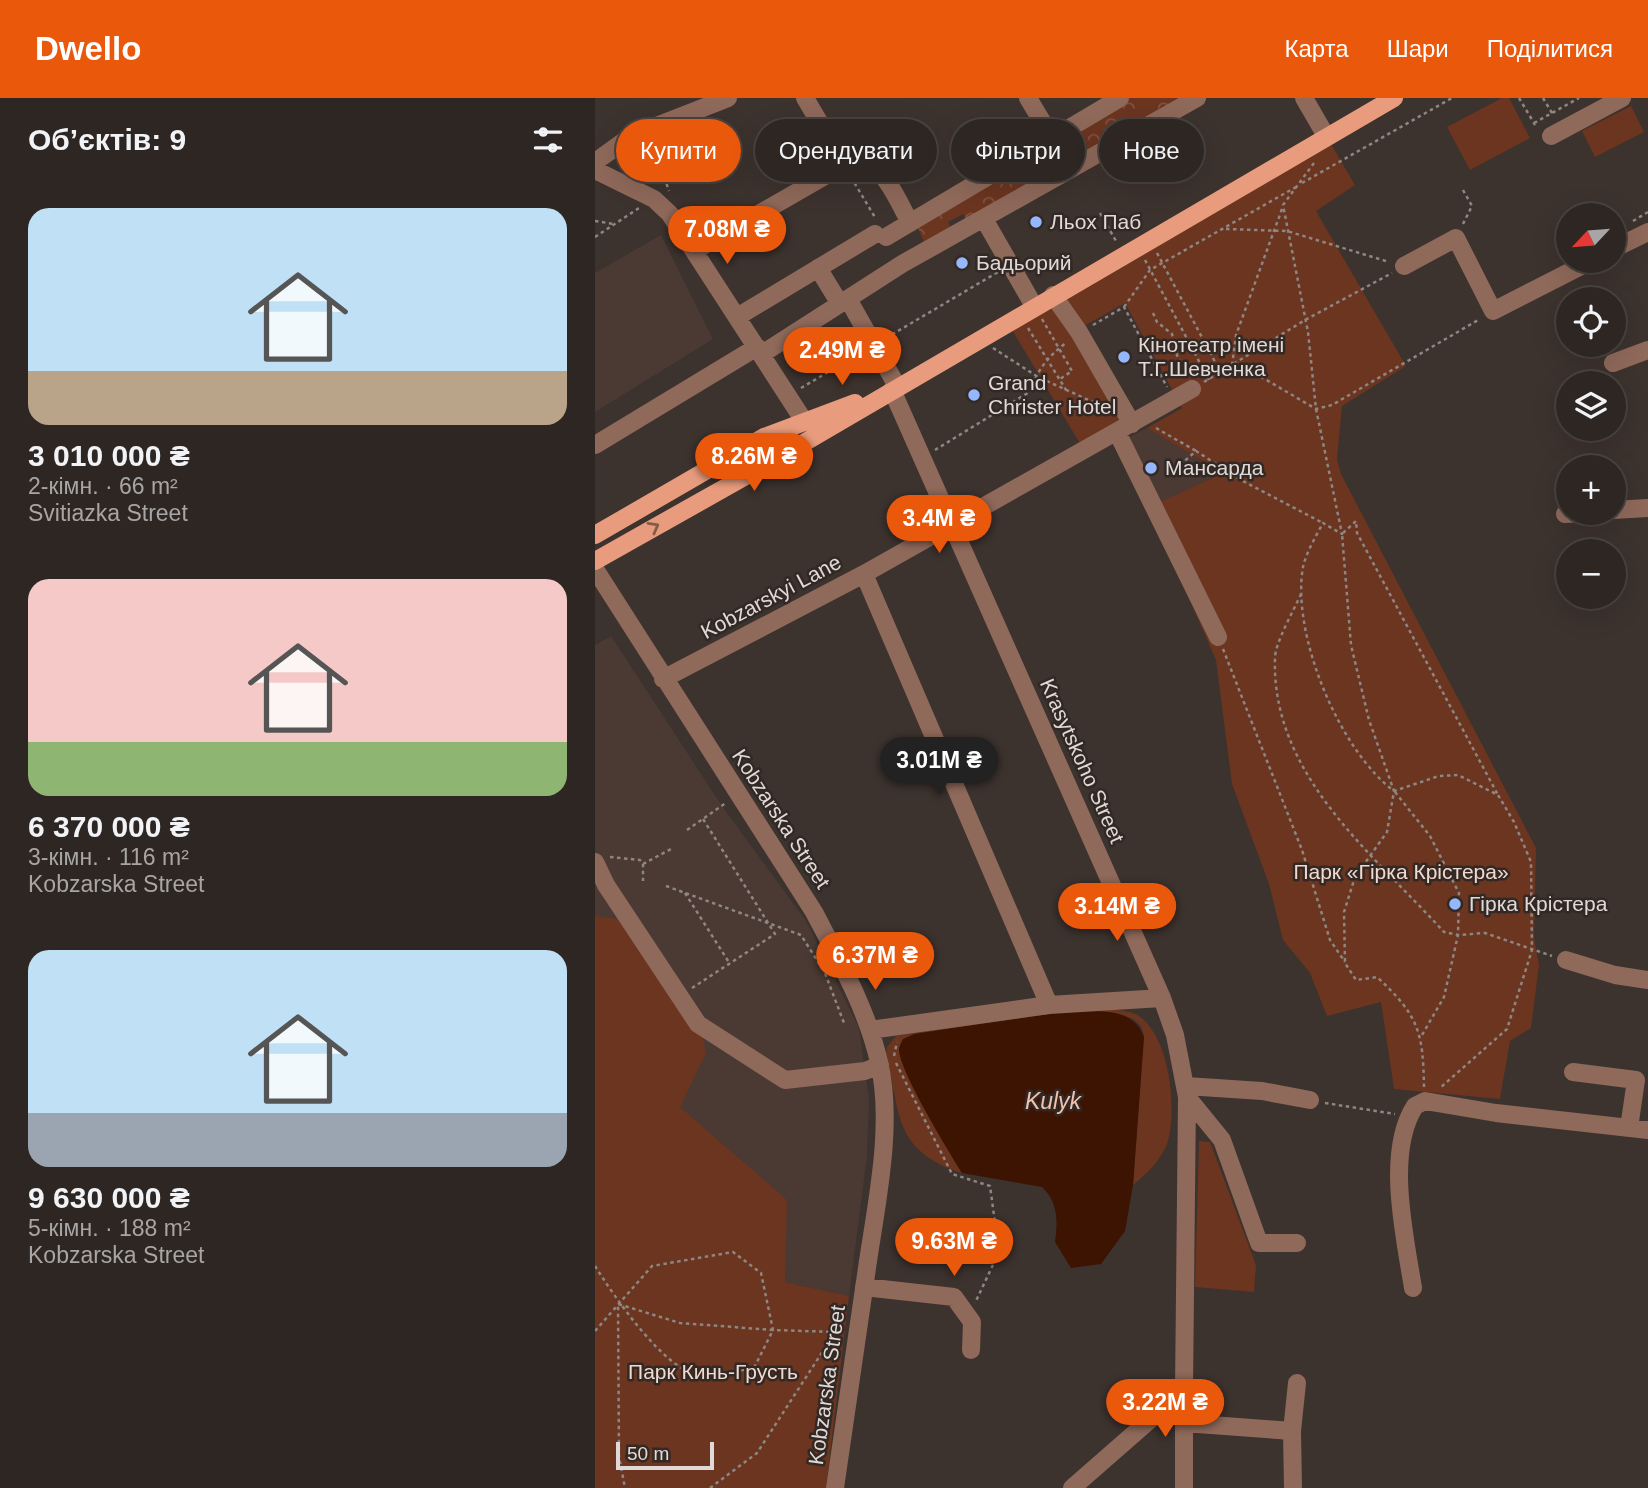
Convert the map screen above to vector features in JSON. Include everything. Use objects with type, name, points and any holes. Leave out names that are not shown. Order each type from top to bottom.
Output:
[{"type":"main road","points":[[595,561],[895,388],[1038,313],[1053,295],[1394,98]]},
{"type":"main road","points":[[595,535],[764,437],[895,388]]},
{"type":"street","points":[[675,119],[728,98]]},
{"type":"street","points":[[806,98],[818,119]]},
{"type":"street","points":[[1028,98],[1041,119]]},
{"type":"street","points":[[1076,119],[1094,105],[1120,98]]},
{"type":"street","points":[[595,445],[1197,98]]},
{"type":"street","points":[[1304,98],[1326,136]]},
{"type":"street","points":[[1545,134],[1622,98]]},
{"type":"street","points":[[595,162],[616,147]]},
{"type":"street","points":[[595,170],[654,199],[670,214],[804,421]]},
{"type":"street","points":[[694,251],[813,182]]},
{"type":"street","points":[[887,182],[910,223]]},
{"type":"street","points":[[737,317],[818,268],[910,223],[978,182]]},
{"type":"street","points":[[984,219],[1038,313]]},
{"type":"street","points":[[1626,243],[1648,232]]},
{"type":"street","points":[[1404,266],[1456,238],[1493,311],[1567,273]]},
{"type":"street","name":"Krasytskoho Street","points":[[818,268],[875,345],[1162,998],[1187,1092],[1184,1488]]},
{"type":"street","points":[[1053,295],[1079,332],[1130,425],[1218,636]]},
{"type":"street","points":[[1613,363],[1648,350]]},
{"type":"street","name":"Kobzarskyi Lane","points":[[663,679],[864,574],[1193,388]]},
{"type":"street","points":[[1626,509],[1648,508]]},
{"type":"street","name":"Kobzarska Street","points":[[595,569],[814,912],[887,1062],[879,1182],[835,1488]]},
{"type":"street","points":[[864,574],[1049,1005]]},
{"type":"street","points":[[601,859],[606,885],[698,1024],[785,1080],[865,1071],[887,1062]]},
{"type":"street","points":[[1566,960],[1615,975],[1648,980]]},
{"type":"street","points":[[870,1030],[1049,1005],[1162,998]]},
{"type":"street","points":[[1573,1072],[1636,1080],[1629,1128]]},
{"type":"street","points":[[1187,1092],[1262,1091],[1310,1100]]},
{"type":"street","points":[[1187,1092],[1222,1140],[1259,1243],[1297,1243]]},
{"type":"street","points":[[1413,1289],[1400,1190],[1402,1135],[1408,1116],[1415,1106],[1425,1101],[1648,1130]]},
{"type":"street","points":[[864,1287],[954,1297],[972,1322],[971,1350]]},
{"type":"street","points":[[1293,1488],[1292,1430],[1297,1383]]},
{"type":"street","points":[[1072,1488],[1184,1390]]},
{"type":"street","points":[[1184,1423],[1292,1430]]},
{"type":"path","points":[[929,440],[934,450],[1031,391],[1036,376],[1047,359],[1079,332],[1124,307],[1150,270],[1452,98]]},
{"type":"path","points":[[1519,98],[1534,123],[1545,134]]},
{"type":"path","points":[[1543,98],[1552,113]]},
{"type":"path","points":[[1534,123],[1579,98]]},
{"type":"path","points":[[1232,366],[1236,335],[1283,205],[1314,163]]},
{"type":"path","points":[[666,182],[673,201]]},
{"type":"path","points":[[853,182],[881,236]]},
{"type":"path","points":[[1456,238],[1472,206],[1462,190]]},
{"type":"path","points":[[595,237],[654,199]]},
{"type":"path","points":[[1283,205],[1305,320],[1316,409],[1342,534],[1351,645],[1370,720],[1394,791],[1387,832],[1356,877],[1344,912],[1345,963]]},
{"type":"path","points":[[1633,221],[1648,212]]},
{"type":"path","points":[[1100,213],[1116,241]]},
{"type":"path","points":[[595,221],[614,224]]},
{"type":"path","points":[[1226,229],[1287,231],[1404,266]]},
{"type":"path","points":[[1157,253],[1220,373]]},
{"type":"path","points":[[1145,260],[1209,380]]},
{"type":"path","points":[[796,391],[1010,265]]},
{"type":"path","points":[[1153,313],[1157,322],[1172,334],[1176,355],[1192,371],[1193,388],[1305,320],[1404,266]]},
{"type":"path","points":[[1124,307],[1174,400]]},
{"type":"path","points":[[1232,366],[1258,375],[1316,409],[1332,405],[1493,311]]},
{"type":"path","points":[[1038,313],[1072,371],[1060,379]]},
{"type":"path","points":[[1028,328],[1066,390]]},
{"type":"path","points":[[993,348],[1036,376],[1104,407]]},
{"type":"path","points":[[1130,425],[1196,451],[1241,480],[1342,534]]},
{"type":"path","points":[[1180,465],[1196,451]]},
{"type":"path","points":[[1342,534],[1356,521],[1357,533],[1514,821],[1531,862],[1531,950],[1507,1029],[1425,1101]]},
{"type":"path","points":[[1323,523],[1303,566],[1302,612],[1324,694],[1375,776],[1394,791],[1430,836],[1459,893],[1458,936],[1444,997],[1422,1035]]},
{"type":"path","points":[[1303,591],[1274,656],[1283,727],[1319,793],[1370,857],[1444,932],[1458,936],[1486,933],[1566,960]]},
{"type":"path","points":[[1218,636],[1302,850],[1330,940],[1356,980],[1377,977],[1397,995],[1422,1035],[1425,1101]]},
{"type":"path","points":[[1394,791],[1439,776],[1458,775],[1498,795]]},
{"type":"path","points":[[687,830],[738,795]]},
{"type":"path","points":[[680,996],[775,934],[703,819]]},
{"type":"path","points":[[643,864],[671,849]]},
{"type":"path","points":[[601,859],[640,860],[643,864],[643,881]]},
{"type":"path","points":[[666,886],[801,934],[825,973],[844,1023]]},
{"type":"path","points":[[685,893],[730,964]]},
{"type":"path","points":[[887,1062],[952,1174],[990,1186],[999,1252],[976,1302],[964,1311]]},
{"type":"path","points":[[1310,1100],[1378,1112]]},
{"type":"path","points":[[595,1266],[618,1304],[664,1355],[700,1376],[754,1368],[773,1330],[761,1273],[733,1252],[652,1266],[618,1304],[595,1331]]},
{"type":"path","points":[[618,1304],[680,1324],[837,1332]]},
{"type":"path","points":[[618,1304],[619,1456],[625,1488]]},
{"type":"path","points":[[710,1488],[757,1453],[850,1310]]},
{"type":"shaded area","points":[[661,235],[713,339],[595,412],[595,273]]},
{"type":"shaded area","points":[[1147,428],[1223,473],[1156,504],[1124,440]]},
{"type":"shaded area","points":[[611,636],[722,806],[806,921],[859,1028],[869,1099],[867,1155],[849,1296],[785,1282],[595,1051],[595,645]]},
{"type":"green space","points":[[1128,98],[1193,98],[1156,119],[1099,119],[1099,151],[1085,159],[1085,125]]},
{"type":"green space","points":[[1502,98],[1509,98],[1530,138],[1470,170],[1447,127]]},
{"type":"green space","points":[[1631,106],[1644,132],[1595,157],[1582,131]]},
{"type":"green space","name":"Парк «Гірка Крістера»","points":[[1331,144],[1355,185],[1316,211],[1406,366],[1342,406],[1337,459],[1341,474],[1536,848],[1534,938],[1539,965],[1531,1028],[1510,1041],[1500,1099],[1394,1089],[1381,1002],[1327,1016],[1310,973],[1283,940],[1269,884],[1232,784],[1216,660],[1149,507],[1223,473],[1147,428],[1182,408],[1125,303],[1075,331],[1127,422],[1082,447],[1011,328]]},
{"type":"green space","points":[[992,182],[1044,182],[969,224],[963,214],[948,222],[952,231],[927,249],[918,228]]},
{"type":"green space","name":"Парк Кинь-Грусть","points":[[595,916],[618,919],[634,933],[703,1038],[706,1053],[680,1107],[787,1200],[785,1282],[849,1296],[826,1488],[595,1488]]},
{"type":"green space","points":[[1113,1009],[1136,1014],[1150,1026],[1158,1040],[1169,1076],[1172,1113],[1167,1144],[1153,1167],[1133,1185],[1144,1036],[1141,1026],[1133,1019],[1117,1013],[1056,1013],[914,1034],[933,1124],[962,1173],[923,1154],[912,1142],[898,1112],[886,1055],[887,1047],[896,1036],[1056,1011]]},
{"type":"green space","points":[[1199,1141],[1210,1142],[1256,1265],[1254,1292],[1195,1287]]},
{"type":"water","name":"Kulyk","points":[[1093,1011],[1119,1014],[1138,1026],[1144,1037],[1133,1185],[1125,1231],[1101,1264],[1071,1268],[1055,1242],[1056,1212],[1047,1193],[1042,1187],[962,1173],[915,1091],[899,1049],[903,1039],[914,1034],[1056,1013]]},
{"type":"place","name":"Льох Паб","points":[[1036,222]]},
{"type":"place","name":"Бадьорий","points":[[962,263]]},
{"type":"place","name":"Кінотеатр імені Т.Г.Шевченка","points":[[1124,357]]},
{"type":"place","name":"Grand Christer Hotel","points":[[974,395]]},
{"type":"place","name":"Мансарда","points":[[1151,468]]},
{"type":"place","name":"Гірка Крістера","points":[[1455,904]]}]
